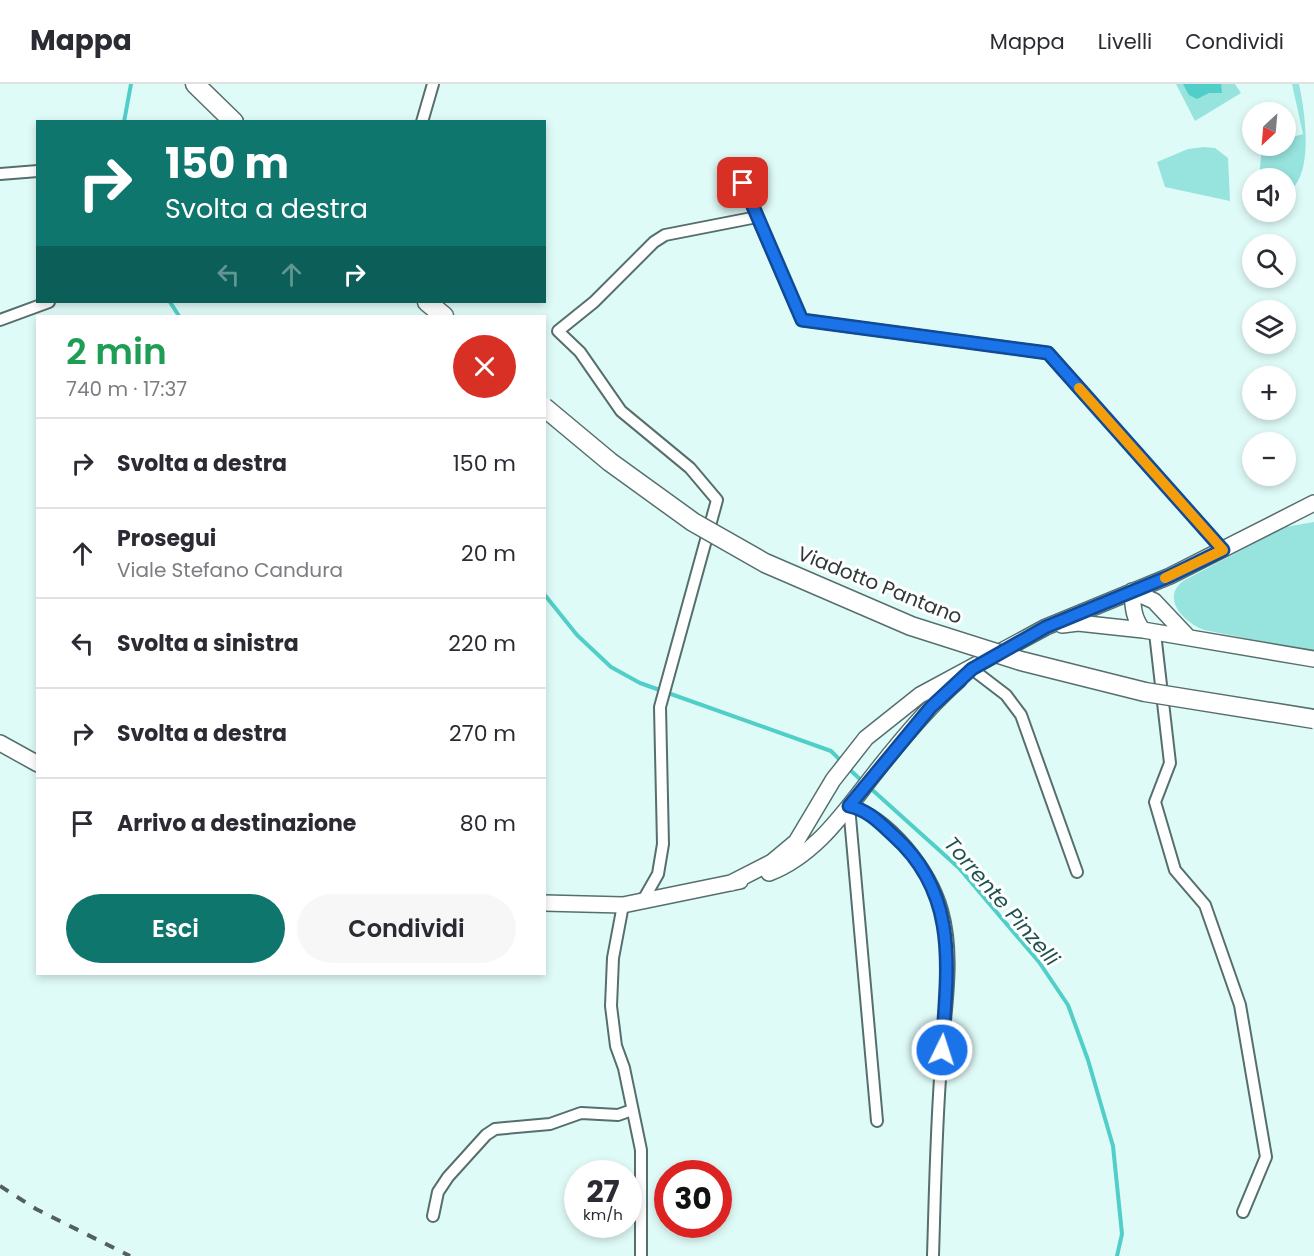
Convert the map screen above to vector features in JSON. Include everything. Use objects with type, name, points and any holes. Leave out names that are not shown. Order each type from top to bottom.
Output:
[{"type":"main road","points":[[195,84],[232,120]]},
{"type":"main road","points":[[428,303],[443,315]]},
{"type":"main road","name":"Viadotto Pantano","points":[[546,409],[610,462],[693,522],[765,563],[910,626],[1021,661],[1145,692],[1314,719]]},
{"type":"main road","points":[[731,883],[772,862],[796,842],[833,780],[866,738],[920,695],[972,669],[1046,627],[1170,576],[1314,503]]},
{"type":"main road","points":[[1165,612],[1164,596],[1170,576]]},
{"type":"main road","points":[[1132,591],[1154,601],[1188,637]]},
{"type":"main road","points":[[1132,591],[1136,621],[1149,632]]},
{"type":"main road","points":[[1046,627],[1078,623],[1188,637],[1314,659]]},
{"type":"main road","points":[[546,903],[623,905],[642,902],[766,874],[797,858],[820,840],[876,770],[931,707],[972,669]]},
{"type":"main road","points":[[0,743],[36,763]]},
{"type":"street","points":[[424,120],[434,84]]},
{"type":"street","points":[[735,166],[802,320],[1048,353],[1223,550]]},
{"type":"street","points":[[0,174],[36,171]]},
{"type":"street","points":[[642,902],[658,874],[663,844],[660,707],[717,500],[690,468],[621,411],[580,352],[558,331],[594,302],[654,242],[665,235],[757,216]]},
{"type":"street","points":[[0,320],[46,303]]},
{"type":"street","points":[[1149,632],[1170,763],[1155,802],[1175,870],[1205,904],[1240,1005],[1266,1157],[1243,1212]]},
{"type":"street","points":[[972,669],[1006,695],[1021,715],[1077,872]]},
{"type":"street","points":[[852,802],[877,1121]]},
{"type":"street","points":[[852,802],[914,853],[943,911],[948,958],[937,1119],[933,1256]]},
{"type":"street","points":[[623,905],[613,958],[611,1006],[616,1046],[641,1150],[643,1175],[639,1210],[641,1256]]},
{"type":"street","points":[[433,1216],[438,1192],[448,1177],[486,1135],[495,1129],[550,1124],[581,1113],[618,1114],[632,1110]]},
{"type":"shaded area","points":[[1176,84],[1235,84],[1241,93],[1195,121]]},
{"type":"shaded area","points":[[1183,84],[1221,84],[1222,93],[1209,93],[1197,99],[1189,95]]},
{"type":"shaded area","points":[[1292,84],[1299,84],[1306,145],[1301,175],[1296,184],[1296,168],[1260,168],[1261,156],[1296,156],[1296,136],[1303,134]]},
{"type":"shaded area","points":[[1215,148],[1228,158],[1230,201],[1165,187],[1157,162],[1188,149]]},
{"type":"shaded area","points":[[1314,522],[1314,652],[1204,630],[1189,622],[1178,610],[1174,595],[1183,581],[1285,527]]},
{"type":"waterway","name":"Torrente Pinzelli","points":[[124,120],[131,84]]},
{"type":"waterway","name":"Torrente Pinzelli","points":[[171,303],[178,315]]},
{"type":"waterway","name":"Torrente Pinzelli","points":[[546,596],[577,635],[611,667],[640,683],[831,751],[843,763]]},
{"type":"waterway","name":"Torrente Pinzelli","points":[[848,768],[862,781]]},
{"type":"waterway","name":"Torrente Pinzelli","points":[[868,786],[959,868],[1039,962],[1068,1005],[1088,1060],[1113,1146],[1122,1234],[1117,1256]]},
{"type":"railway","points":[[0,1186],[36,1209],[130,1256]]},
{"type":"slow traffic","points":[[1079,388],[1223,550],[1165,578]]},
{"type":"route","points":[[743,183],[802,320],[1048,353],[1223,550],[1170,576],[1046,627],[972,669],[931,707],[876,770],[849,806],[862,809],[914,853],[943,911],[948,958],[942,1050]]}]
